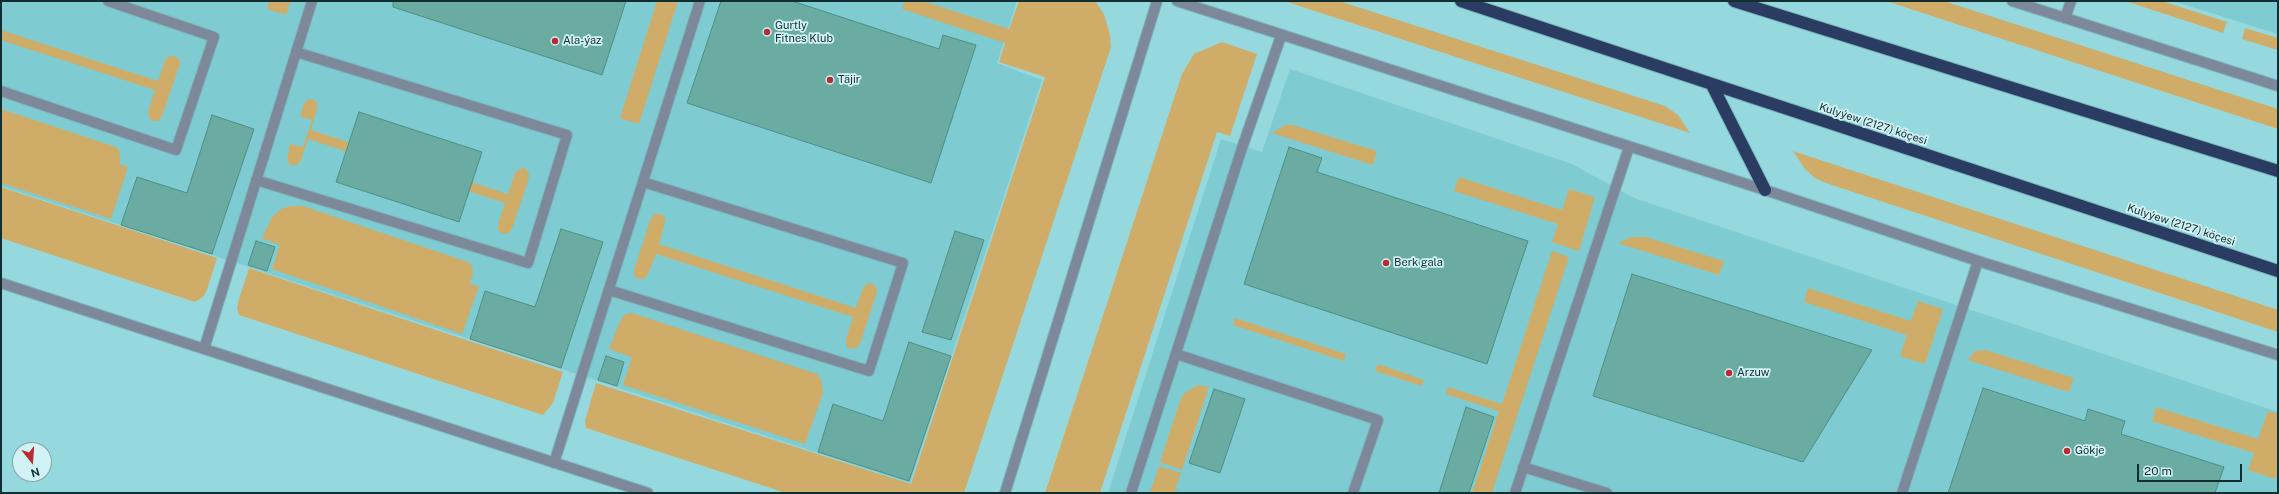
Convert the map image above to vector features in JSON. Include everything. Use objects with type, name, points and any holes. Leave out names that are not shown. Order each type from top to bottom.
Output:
[{"type":"highway","name":"Kulyýew (2127) köçesi","points":[[1461,1],[2278,271]]},
{"type":"highway","points":[[1735,1],[2278,171]]},
{"type":"highway","points":[[1712,85],[1765,190]]},
{"type":"street","points":[[1,91],[176,150],[214,37],[108,1]]},
{"type":"street","points":[[204,349],[312,1]]},
{"type":"street","points":[[554,463],[700,1]]},
{"type":"street","points":[[1005,493],[1157,1]]},
{"type":"street","points":[[1177,1],[1281,36],[1765,190],[1978,261],[2278,355]]},
{"type":"street","points":[[2012,1],[2278,86]]},
{"type":"street","points":[[2066,18],[2071,1]]},
{"type":"street","points":[[1131,493],[1242,148],[1281,36]]},
{"type":"street","points":[[256,180],[528,263],[567,135],[296,52]]},
{"type":"street","points":[[1515,493],[1629,147]]},
{"type":"street","points":[[609,290],[869,371],[904,263],[643,182]]},
{"type":"street","points":[[1902,493],[1978,261]]},
{"type":"street","points":[[1,283],[648,493]]},
{"type":"street","points":[[1176,354],[1378,420],[1353,493]]},
{"type":"street","points":[[1523,466],[1607,493]]},
{"type":"shaded area","points":[[1,1],[1017,1],[997,63],[1042,80],[910,483],[1,186]]},
{"type":"shaded area","points":[[269,1],[291,1],[286,15],[267,9]]},
{"type":"shaded area","points":[[657,1],[678,1],[639,124],[620,118]]},
{"type":"shaded area","points":[[905,1],[923,1],[1009,29],[1019,1],[1095,1],[1104,14],[1110,35],[1111,47],[964,493],[786,493],[586,428],[585,421],[596,383],[911,484],[1045,77],[999,62],[1005,43],[902,9]]},
{"type":"shaded area","points":[[1284,1],[1339,1],[1665,106],[1678,115],[1690,133]]},
{"type":"shaded area","points":[[1886,1],[1944,1],[2278,109],[2278,129]]},
{"type":"shaded area","points":[[2125,1],[2162,1],[2227,22],[2223,33]]},
{"type":"shaded area","points":[[2173,1],[2278,1],[2278,34]]},
{"type":"shaded area","points":[[2245,28],[2278,38],[2278,50],[2242,39]]},
{"type":"shaded area","points":[[1,30],[158,81],[165,60],[169,56],[175,56],[179,59],[180,64],[162,116],[159,121],[153,121],[149,118],[148,112],[155,90],[1,40]]},
{"type":"shaded area","points":[[1222,42],[1257,54],[1230,136],[1217,132],[1100,493],[1045,493],[1182,74],[1194,54]]},
{"type":"shaded area","points":[[1290,69],[1572,164],[1634,198],[2278,412],[2278,493],[1108,493],[1221,139],[1262,152]]},
{"type":"shaded area","points":[[313,99],[317,103],[317,109],[311,130],[508,194],[515,173],[519,169],[525,168],[529,172],[529,178],[512,229],[509,233],[503,234],[498,230],[498,224],[505,203],[308,139],[301,160],[297,165],[291,165],[287,161],[290,144],[303,147],[312,120],[300,116],[307,100]]},
{"type":"shaded area","points":[[1,109],[116,147],[120,152],[120,164],[128,167],[111,219],[1,183]]},
{"type":"shaded area","points":[[1285,125],[1293,125],[1377,151],[1373,165],[1272,133]]},
{"type":"shaded area","points":[[1793,151],[2278,310],[2278,332],[1826,183],[1815,178],[1805,169]]},
{"type":"shaded area","points":[[1459,177],[1562,210],[1569,189],[1595,197],[1579,251],[1552,242],[1558,224],[1454,191]]},
{"type":"shaded area","points":[[1,187],[217,258],[207,290],[203,297],[195,302],[1,238]]},
{"type":"shaded area","points":[[291,206],[303,206],[468,262],[472,266],[473,273],[470,284],[479,286],[462,334],[272,269],[280,245],[262,238],[272,217],[281,209]]},
{"type":"shaded area","points":[[655,214],[661,214],[665,217],[665,223],[659,244],[856,308],[863,288],[867,284],[872,283],[876,287],[877,292],[860,344],[856,348],[850,349],[846,345],[846,339],[853,317],[656,254],[648,274],[644,279],[639,279],[634,276],[634,270],[651,218]]},
{"type":"shaded area","points":[[1631,237],[1646,237],[1724,261],[1719,275],[1618,243]]},
{"type":"shaded area","points":[[1552,251],[1569,257],[1492,493],[1472,493],[1499,411],[1446,394],[1448,387],[1502,404]]},
{"type":"shaded area","points":[[249,268],[563,372],[553,403],[543,415],[239,315],[237,308]]},
{"type":"shaded area","points":[[1808,288],[1911,321],[1918,301],[1943,309],[1925,364],[1900,356],[1907,335],[1804,302]]},
{"type":"shaded area","points":[[632,313],[817,374],[821,379],[823,393],[805,444],[623,385],[632,357],[609,349],[621,319],[626,314]]},
{"type":"shaded area","points":[[1235,318],[1346,354],[1344,361],[1233,325]]},
{"type":"shaded area","points":[[1986,350],[2074,378],[2069,392],[1968,360],[1975,351]]},
{"type":"shaded area","points":[[1378,364],[1424,380],[1422,386],[1375,371]]},
{"type":"shaded area","points":[[1198,385],[1209,387],[1182,470],[1160,462],[1181,398],[1186,392]]},
{"type":"shaded area","points":[[2156,407],[2258,439],[2268,411],[2278,414],[2278,470],[2275,479],[2248,470],[2254,453],[2152,421]]},
{"type":"shaded area","points":[[1159,466],[1181,473],[1175,490],[1183,493],[1150,493]]},
{"type":"building","name":"Ala-ýaz","points":[[393,1],[626,1],[602,75],[393,7]]},
{"type":"building","name":"Täjir","points":[[721,1],[792,1],[939,49],[943,35],[976,45],[931,183],[687,103]]},
{"type":"building","points":[[359,112],[482,152],[459,222],[336,182]]},
{"type":"building","points":[[212,115],[254,129],[212,254],[121,225],[137,177],[187,193]]},
{"type":"building","name":"Berk gala","points":[[1289,147],[1322,158],[1317,172],[1528,241],[1487,364],[1244,284]]},
{"type":"building","points":[[561,229],[603,242],[561,368],[470,339],[485,291],[535,307]]},
{"type":"building","points":[[955,231],[984,240],[951,340],[922,332]]},
{"type":"building","points":[[256,241],[275,247],[267,271],[248,265]]},
{"type":"building","name":"Arzuw","points":[[1632,274],[1872,350],[1803,462],[1593,396]]},
{"type":"building","points":[[909,342],[951,356],[909,481],[818,452],[833,404],[883,421]]},
{"type":"building","points":[[606,356],[624,362],[617,386],[598,380]]},
{"type":"building","name":"Gökje","points":[[1983,388],[2085,421],[2088,409],[2125,421],[2121,434],[2224,467],[2215,493],[1948,493]]},
{"type":"building","points":[[1214,389],[1245,399],[1220,473],[1189,463]]},
{"type":"building","points":[[1466,407],[1494,417],[1469,493],[1439,493]]},
{"type":"place","name":"Gurtly Fitnes Klub","points":[[767,32]]},
{"type":"place","name":"Ala-ýaz","points":[[555,41]]},
{"type":"place","name":"Täjir","points":[[830,80]]},
{"type":"place","name":"Berk gala","points":[[1386,263]]},
{"type":"place","name":"Arzuw","points":[[1729,373]]},
{"type":"place","name":"Gökje","points":[[2067,451]]}]
